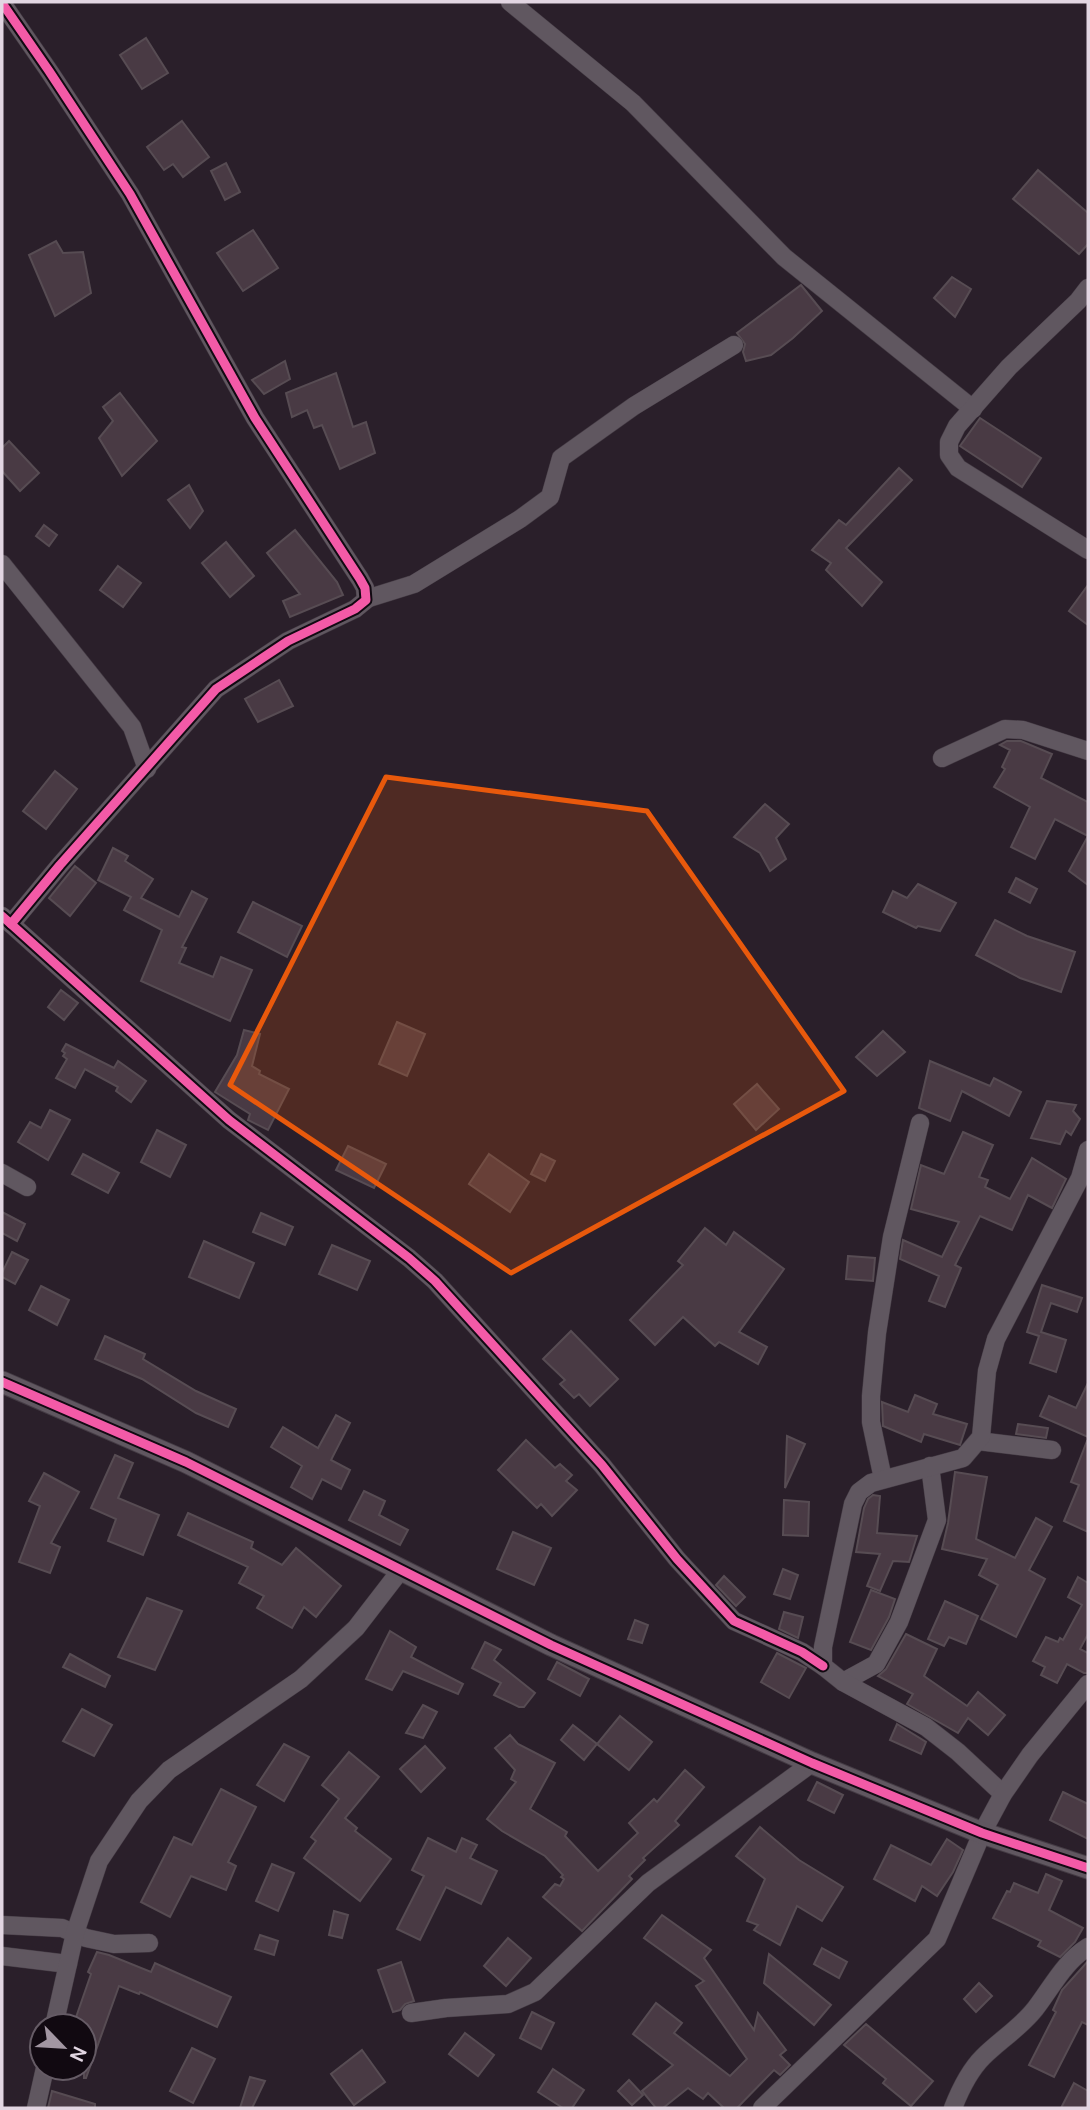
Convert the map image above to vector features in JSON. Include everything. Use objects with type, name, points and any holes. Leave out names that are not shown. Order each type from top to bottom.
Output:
[{"type":"street","points":[[510,2],[634,103],[784,257],[973,409]]},
{"type":"street","points":[[2,3],[130,194],[255,418],[360,579],[365,588],[366,599]]},
{"type":"street","points":[[1088,288],[1078,301],[1009,367],[957,426],[949,442],[949,456],[958,468],[1088,550]]},
{"type":"street","points":[[734,345],[634,406],[561,458],[550,497],[520,519],[414,584],[366,599],[355,609],[288,641],[216,689],[60,865],[6,920],[229,1120],[410,1258],[435,1281],[587,1447],[677,1559],[734,1621],[802,1653],[843,1682],[926,1727],[958,1752],[1003,1794]]},
{"type":"street","points":[[2,564],[132,727],[147,769]]},
{"type":"street","points":[[942,758],[1004,729],[1023,730],[1088,751]]},
{"type":"street","points":[[883,1479],[871,1422],[870,1396],[892,1237],[920,1123]]},
{"type":"street","points":[[823,1666],[823,1647],[853,1504],[859,1492],[871,1483],[883,1479],[963,1458],[978,1441],[983,1424],[988,1371],[996,1339],[1080,1178],[1088,1150]]},
{"type":"street","points":[[2,1173],[27,1187]]},
{"type":"street","points":[[2,1382],[186,1462],[551,1645],[812,1763],[982,1833],[1088,1868]]},
{"type":"street","points":[[978,1441],[1052,1450]]},
{"type":"street","points":[[843,1682],[876,1664],[899,1622],[937,1520],[930,1466]]},
{"type":"street","points":[[57,2012],[75,1933],[99,1861],[139,1801],[169,1770],[301,1679],[356,1628],[400,1571]]},
{"type":"street","points":[[762,2108],[937,1939],[982,1833],[1003,1794],[1030,1755],[1088,1684]]},
{"type":"street","points":[[411,2013],[508,2004],[535,1992],[648,1883],[812,1763]]},
{"type":"street","points":[[2,1925],[62,1928],[114,1944],[149,1943]]},
{"type":"street","points":[[953,2108],[960,2090],[982,2058],[1016,2031],[1066,1966],[1088,1947]]},
{"type":"street","points":[[2,1956],[68,1964]]},
{"type":"street","points":[[36,2108],[42,2082]]},
{"type":"highlighted area","points":[[386,777],[647,811],[844,1091],[511,1273],[230,1085]]},
{"type":"building","points":[[146,38],[168,73],[142,89],[120,55]]},
{"type":"building","points":[[182,121],[209,157],[183,177],[173,164],[164,170],[147,147]]},
{"type":"building","points":[[226,163],[240,192],[225,200],[211,171]]},
{"type":"building","points":[[1038,170],[1088,213],[1088,244],[1079,254],[1013,199]]},
{"type":"building","points":[[253,230],[278,268],[243,291],[217,253]]},
{"type":"building","points":[[56,241],[63,253],[83,252],[91,293],[55,316],[29,255]]},
{"type":"building","points":[[952,277],[971,289],[955,317],[934,298]]},
{"type":"building","points":[[801,285],[822,311],[771,355],[746,361],[743,352],[745,344],[737,333]]},
{"type":"building","points":[[285,361],[290,379],[264,394],[252,380]]},
{"type":"building","points":[[336,373],[353,427],[366,422],[375,453],[340,469],[322,425],[314,428],[307,410],[292,417],[286,393]]},
{"type":"building","points":[[120,393],[157,441],[122,476],[99,438],[113,421],[103,407]]},
{"type":"building","points":[[980,418],[1041,458],[1022,487],[960,446]]},
{"type":"building","points":[[9,441],[39,473],[20,491],[2,471],[2,448]]},
{"type":"building","points":[[899,468],[912,480],[846,548],[882,582],[862,606],[826,570],[831,563],[812,550],[839,520],[846,525]]},
{"type":"building","points":[[189,485],[203,511],[190,528],[168,500]]},
{"type":"building","points":[[44,525],[57,535],[49,546],[36,536]]},
{"type":"building","points":[[295,530],[337,582],[343,595],[290,617],[283,601],[300,594],[267,553]]},
{"type":"building","points":[[226,542],[254,576],[230,597],[202,563]]},
{"type":"building","points":[[118,566],[141,583],[123,607],[100,590]]},
{"type":"building","points":[[1088,585],[1088,625],[1069,611]]},
{"type":"building","points":[[279,680],[293,706],[258,722],[245,699]]},
{"type":"building","points":[[1007,741],[1021,741],[1052,754],[1041,778],[1088,802],[1088,836],[1055,819],[1035,859],[1011,847],[1030,807],[994,787],[1005,769],[1002,767],[1010,750],[1000,745]]},
{"type":"building","points":[[55,771],[77,789],[46,829],[23,811]]},
{"type":"building","points":[[765,804],[789,824],[776,838],[786,859],[770,871],[760,853],[734,837]]},
{"type":"building","points":[[1088,836],[1088,885],[1069,871]]},
{"type":"building","points":[[113,848],[128,856],[125,861],[153,879],[141,898],[179,917],[192,891],[207,899],[182,947],[186,948],[179,963],[213,977],[221,957],[252,970],[230,1021],[141,981],[162,930],[124,910],[131,897],[98,880]]},
{"type":"building","points":[[75,866],[96,883],[70,916],[49,898]]},
{"type":"building","points":[[1016,878],[1037,889],[1030,903],[1009,892]]},
{"type":"building","points":[[918,884],[956,903],[940,931],[918,926],[916,928],[883,912],[893,891],[907,898]]},
{"type":"building","points":[[253,902],[302,926],[287,957],[238,932]]},
{"type":"building","points":[[995,920],[1027,936],[1075,952],[1061,992],[1020,978],[976,955]]},
{"type":"building","points":[[61,990],[78,1003],[64,1020],[48,1007]]},
{"type":"building","points":[[397,1022],[425,1034],[407,1076],[379,1064]]},
{"type":"building","points":[[244,1030],[260,1034],[252,1066],[260,1071],[259,1074],[289,1089],[268,1130],[248,1120],[250,1114],[215,1092],[237,1055]]},
{"type":"building","points":[[883,1031],[905,1052],[877,1076],[856,1057]]},
{"type":"building","points":[[66,1044],[114,1068],[118,1061],[146,1081],[131,1102],[116,1091],[118,1087],[85,1069],[75,1088],[56,1078],[67,1059],[62,1051]]},
{"type":"building","points":[[930,1061],[990,1086],[994,1078],[1021,1092],[1009,1116],[962,1091],[950,1121],[919,1108]]},
{"type":"building","points":[[757,1084],[779,1109],[756,1130],[734,1104]]},
{"type":"building","points":[[1047,1101],[1076,1105],[1073,1111],[1080,1119],[1071,1135],[1066,1131],[1060,1144],[1031,1138]]},
{"type":"building","points":[[50,1110],[70,1120],[48,1160],[18,1142],[30,1122],[41,1128]]},
{"type":"building","points":[[157,1130],[186,1145],[170,1177],[141,1162]]},
{"type":"building","points":[[963,1132],[993,1145],[979,1177],[988,1180],[985,1187],[1010,1199],[1032,1158],[1066,1179],[1052,1208],[1028,1195],[1012,1230],[980,1216],[955,1265],[961,1268],[945,1307],[929,1301],[939,1276],[900,1259],[903,1240],[942,1257],[959,1222],[911,1209],[921,1165],[944,1174]]},
{"type":"building","points":[[348,1146],[386,1164],[374,1188],[336,1170]]},
{"type":"building","points":[[83,1154],[119,1173],[108,1193],[72,1174]]},
{"type":"building","points":[[489,1154],[529,1182],[510,1212],[469,1184]]},
{"type":"building","points":[[541,1154],[555,1161],[545,1181],[531,1174]]},
{"type":"building","points":[[2,1212],[25,1224],[17,1241],[2,1233]]},
{"type":"building","points":[[261,1213],[293,1227],[285,1245],[253,1232]]},
{"type":"building","points":[[705,1228],[726,1245],[734,1232],[784,1269],[739,1332],[767,1347],[758,1364],[719,1342],[715,1346],[683,1317],[655,1345],[630,1320],[683,1265],[678,1261]]},
{"type":"building","points":[[204,1241],[254,1263],[239,1298],[189,1277]]},
{"type":"building","points":[[332,1245],[370,1261],[357,1290],[319,1274]]},
{"type":"building","points":[[12,1252],[28,1260],[15,1284],[2,1277]]},
{"type":"building","points":[[848,1256],[875,1258],[873,1281],[846,1279]]},
{"type":"building","points":[[1042,1285],[1082,1298],[1077,1312],[1051,1303],[1041,1332],[1066,1340],[1056,1372],[1030,1363],[1039,1336],[1027,1332]]},
{"type":"building","points":[[41,1286],[69,1300],[57,1325],[29,1310]]},
{"type":"building","points":[[571,1331],[618,1379],[590,1406],[579,1394],[574,1398],[560,1384],[565,1380],[543,1359]]},
{"type":"building","points":[[105,1336],[145,1354],[143,1359],[196,1391],[236,1409],[228,1427],[196,1413],[142,1379],[95,1359]]},
{"type":"building","points":[[1088,1383],[1088,1437],[1040,1416],[1049,1396],[1076,1408]]},
{"type":"building","points":[[915,1395],[937,1404],[933,1414],[967,1424],[960,1445],[924,1434],[921,1442],[883,1426],[882,1402],[908,1412]]},
{"type":"building","points":[[336,1415],[350,1423],[331,1460],[350,1470],[341,1489],[322,1479],[312,1499],[291,1487],[302,1466],[271,1447],[283,1427],[318,1448]]},
{"type":"building","points":[[1018,1424],[1048,1428],[1046,1438],[1016,1434]]},
{"type":"building","points":[[787,1436],[805,1444],[785,1488]]},
{"type":"building","points":[[526,1440],[555,1468],[560,1464],[572,1475],[566,1481],[577,1490],[552,1516],[541,1504],[537,1508],[498,1470]]},
{"type":"building","points":[[1087,1441],[1088,1532],[1064,1521],[1079,1485],[1071,1482]]},
{"type":"building","points":[[115,1455],[133,1463],[118,1498],[159,1515],[143,1555],[108,1541],[116,1519],[91,1508]]},
{"type":"building","points":[[955,1472],[987,1477],[976,1539],[1015,1558],[1036,1518],[1052,1527],[1029,1570],[1045,1579],[1016,1637],[981,1619],[998,1585],[979,1575],[987,1559],[942,1549]]},
{"type":"building","points":[[44,1473],[79,1492],[51,1543],[60,1547],[50,1573],[19,1562],[40,1506],[29,1501]]},
{"type":"building","points":[[364,1491],[385,1501],[379,1515],[408,1530],[400,1545],[349,1520]]},
{"type":"building","points":[[873,1495],[880,1496],[877,1533],[917,1536],[909,1562],[893,1561],[880,1591],[867,1586],[880,1554],[856,1552],[864,1508]]},
{"type":"building","points":[[784,1500],[809,1502],[808,1536],[783,1535]]},
{"type":"building","points":[[188,1513],[253,1542],[251,1548],[282,1565],[296,1548],[341,1586],[316,1617],[304,1607],[292,1628],[257,1608],[264,1596],[239,1583],[248,1567],[178,1535]]},
{"type":"building","points":[[513,1532],[551,1548],[534,1585],[497,1569]]},
{"type":"building","points":[[783,1569],[798,1575],[790,1599],[774,1594]]},
{"type":"building","points":[[724,1576],[745,1597],[736,1606],[716,1585]]},
{"type":"building","points":[[1078,1577],[1088,1583],[1088,1634],[1080,1649],[1088,1653],[1088,1673],[1067,1664],[1057,1683],[1041,1675],[1045,1667],[1033,1661],[1046,1637],[1058,1642],[1060,1638],[1063,1640],[1082,1605],[1068,1597]]},
{"type":"building","points":[[871,1590],[895,1599],[889,1617],[871,1650],[850,1642]]},
{"type":"building","points":[[147,1598],[182,1611],[155,1670],[118,1657]]},
{"type":"building","points":[[945,1601],[978,1616],[966,1644],[949,1637],[944,1646],[928,1639]]},
{"type":"building","points":[[784,1612],[803,1617],[798,1638],[779,1629]]},
{"type":"building","points":[[635,1620],[648,1625],[642,1643],[628,1639]]},
{"type":"building","points":[[390,1631],[416,1647],[411,1657],[463,1684],[458,1694],[403,1671],[392,1690],[366,1679]]},
{"type":"building","points":[[906,1634],[937,1649],[924,1676],[967,1706],[978,1692],[1005,1715],[988,1735],[968,1718],[958,1733],[907,1704],[913,1694],[878,1676],[886,1669]]},
{"type":"building","points":[[485,1642],[501,1650],[494,1660],[535,1693],[524,1707],[494,1695],[501,1683],[472,1668]]},
{"type":"building","points":[[777,1653],[806,1668],[789,1698],[761,1682]]},
{"type":"building","points":[[70,1654],[110,1676],[105,1687],[63,1667]]},
{"type":"building","points":[[557,1662],[589,1679],[580,1696],[548,1679]]},
{"type":"building","points":[[423,1705],[437,1712],[423,1738],[406,1733]]},
{"type":"building","points":[[82,1709],[112,1725],[94,1756],[63,1741]]},
{"type":"building","points":[[620,1716],[652,1742],[629,1770],[597,1744]]},
{"type":"building","points":[[897,1724],[926,1742],[921,1754],[890,1740]]},
{"type":"building","points":[[573,1725],[597,1744],[584,1760],[561,1740]]},
{"type":"building","points":[[510,1735],[518,1744],[555,1763],[530,1809],[567,1832],[565,1836],[598,1871],[638,1833],[629,1823],[654,1799],[657,1802],[685,1770],[704,1787],[675,1821],[679,1825],[643,1858],[645,1860],[629,1876],[632,1879],[582,1931],[543,1897],[555,1884],[560,1886],[563,1875],[545,1856],[487,1819],[516,1782],[511,1779],[515,1770],[495,1748]]},
{"type":"building","points":[[284,1744],[309,1757],[284,1801],[257,1785]]},
{"type":"building","points":[[425,1746],[445,1768],[421,1792],[400,1769]]},
{"type":"building","points":[[349,1752],[379,1777],[345,1818],[357,1828],[355,1831],[391,1859],[360,1901],[304,1858],[316,1841],[311,1837],[339,1799],[322,1785]]},
{"type":"building","points":[[817,1782],[843,1795],[834,1813],[808,1800]]},
{"type":"building","points":[[221,1789],[256,1807],[228,1862],[236,1866],[226,1890],[191,1876],[170,1917],[141,1902],[174,1837],[192,1845]]},
{"type":"building","points":[[1063,1792],[1088,1804],[1088,1839],[1050,1820]]},
{"type":"building","points":[[760,1827],[799,1860],[843,1887],[822,1921],[797,1906],[780,1945],[754,1930],[758,1925],[747,1921],[765,1879],[736,1856]]},
{"type":"building","points":[[428,1838],[456,1852],[462,1838],[477,1845],[470,1858],[497,1871],[481,1904],[446,1887],[420,1940],[397,1929],[424,1876],[412,1870]]},
{"type":"building","points":[[947,1839],[963,1850],[953,1872],[937,1896],[922,1886],[915,1901],[874,1879],[891,1845],[931,1865]]},
{"type":"building","points":[[272,1864],[294,1873],[278,1911],[256,1901]]},
{"type":"building","points":[[1046,1874],[1062,1881],[1049,1910],[1083,1928],[1075,1942],[1060,1957],[1038,1946],[1041,1941],[993,1918],[1014,1883],[1038,1893]]},
{"type":"building","points":[[334,1911],[348,1915],[342,1938],[329,1935]]},
{"type":"building","points":[[662,1915],[711,1950],[704,1958],[754,2030],[758,2013],[786,2050],[780,2055],[790,2065],[780,2075],[774,2070],[737,2108],[724,2108],[708,2093],[703,2099],[688,2088],[663,2108],[656,2108],[642,2091],[673,2065],[633,2034],[656,2003],[682,2023],[674,2033],[730,2076],[747,2059],[696,1986],[704,1981],[644,1938]]},
{"type":"building","points":[[260,1935],[278,1941],[274,1955],[255,1949]]},
{"type":"building","points":[[508,1938],[531,1958],[506,1986],[484,1966]]},
{"type":"building","points":[[822,1948],[847,1962],[839,1978],[814,1964]]},
{"type":"building","points":[[97,1952],[151,1972],[155,1963],[231,1997],[217,2027],[140,1992],[139,1994],[119,1986],[98,2045],[98,2012],[78,2012],[91,1974],[88,1972]]},
{"type":"building","points":[[769,1954],[831,2005],[814,2025],[764,1983]]},
{"type":"building","points":[[1088,1961],[1088,2025],[1082,2022],[1054,2077],[1029,2065],[1056,2012],[1053,2010],[1062,1990]]},
{"type":"building","points":[[401,1962],[414,2001],[393,2012],[378,1970]]},
{"type":"building","points":[[979,1983],[992,1996],[976,2012],[964,1999]]},
{"type":"building","points":[[532,2012],[554,2023],[541,2049],[520,2038]]},
{"type":"building","points":[[866,2024],[933,2081],[911,2106],[883,2083],[886,2079],[844,2045]]},
{"type":"building","points":[[465,2033],[494,2055],[478,2076],[449,2054]]},
{"type":"building","points":[[192,2048],[215,2059],[193,2103],[170,2091]]},
{"type":"building","points":[[362,2050],[385,2082],[354,2105],[331,2074]]},
{"type":"building","points":[[553,2069],[584,2090],[572,2108],[563,2108],[538,2092]]},
{"type":"building","points":[[250,2077],[265,2081],[252,2108],[240,2108]]},
{"type":"building","points":[[629,2080],[643,2095],[632,2105],[618,2091]]},
{"type":"building","points":[[1074,2083],[1088,2091],[1088,2108],[1061,2108]]},
{"type":"building","points":[[52,2091],[95,2104],[95,2108],[48,2108]]},
{"type":"cycle path","points":[[2,3],[130,194],[255,418],[360,579],[365,588],[366,600],[355,609],[288,641],[216,689],[11,924],[2,916]]},
{"type":"cycle path","points":[[11,924],[229,1120],[409,1258],[435,1281],[602,1465],[677,1559],[734,1621],[802,1652],[823,1666]]},
{"type":"cycle path","points":[[2,1382],[186,1462],[551,1645],[812,1763],[982,1833],[1088,1868]]}]
